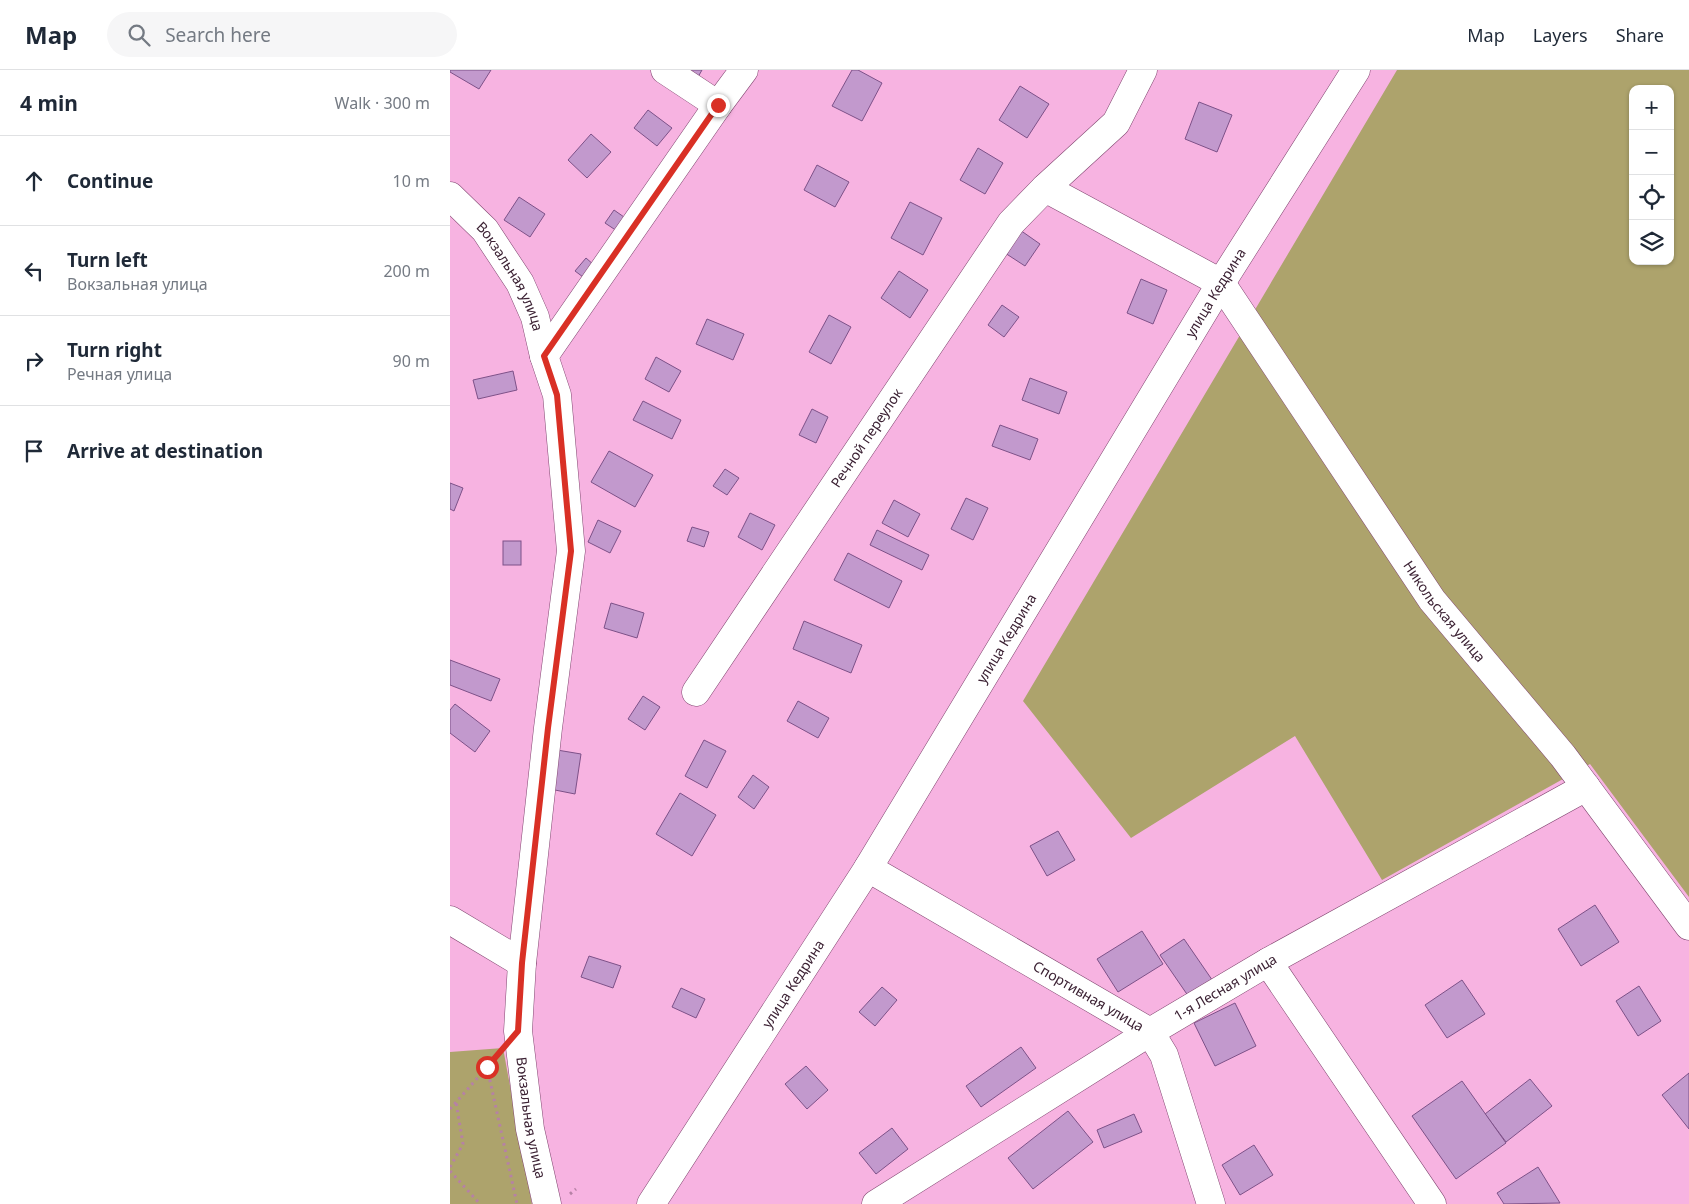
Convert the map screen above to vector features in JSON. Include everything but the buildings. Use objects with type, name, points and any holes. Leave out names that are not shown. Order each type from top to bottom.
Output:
[{"type":"street","points":[[665,70],[718,105]]},
{"type":"street","points":[[544,356],[744,70]]},
{"type":"street","name":"Речной переулок","points":[[696,692],[1011,223],[1045,188],[1116,123],[1143,70]]},
{"type":"street","name":"улица Кедрина","points":[[651,1204],[868,868],[1221,282],[1356,70]]},
{"type":"street","points":[[1045,188],[1221,282]]},
{"type":"street","name":"Вокзальная улица","points":[[450,196],[485,230],[520,283],[535,317],[544,356],[557,395],[571,551],[548,728],[522,963],[518,1031],[530,1129],[547,1204]]},
{"type":"street","name":"Никольская улица","points":[[1221,282],[1432,600],[1564,756],[1689,926]]},
{"type":"street","name":"1-я Лесная улица","points":[[876,1204],[1150,1032],[1268,962],[1586,787]]},
{"type":"street","name":"Спортивная улица","points":[[868,868],[1150,1032],[1164,1055],[1211,1204]]},
{"type":"street","points":[[450,920],[522,963]]},
{"type":"street","points":[[1268,962],[1432,1204]]},
{"type":"path","points":[[450,1109],[518,1031]]},
{"type":"path","points":[[487,1067],[517,1204]]},
{"type":"path","points":[[456,1102],[463,1144],[450,1169],[480,1204]]},
{"type":"shaded area","points":[[1397,70],[1689,70],[1689,897],[1590,764],[1382,880],[1295,736],[1131,838],[1023,701]]},
{"type":"shaded area","points":[[503,1048],[532,1204],[450,1204],[450,1052]]},
{"type":"route","points":[[487,1067],[518,1031],[522,963],[548,728],[571,551],[557,395],[544,356],[718,105]]}]
